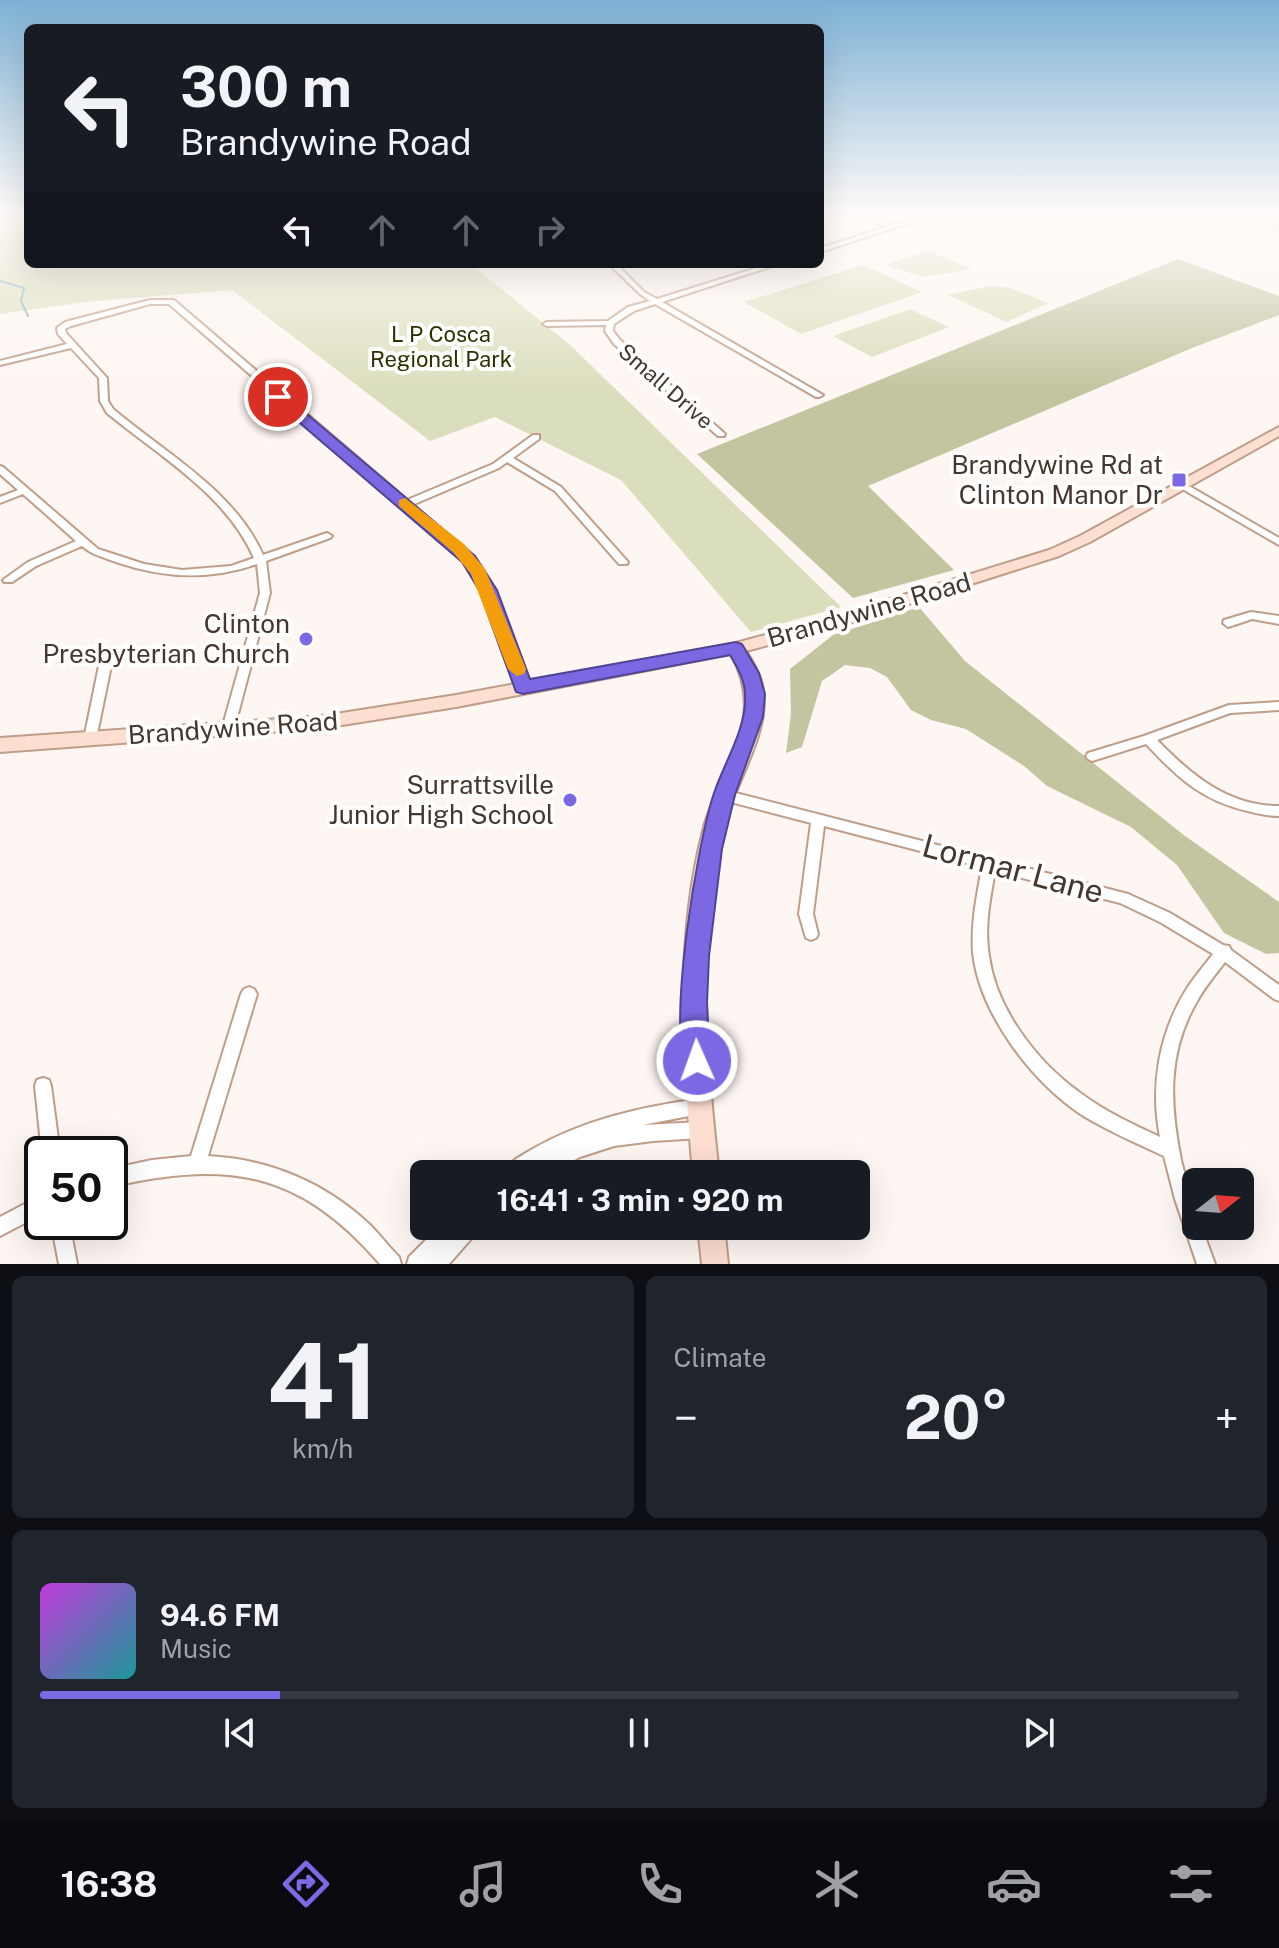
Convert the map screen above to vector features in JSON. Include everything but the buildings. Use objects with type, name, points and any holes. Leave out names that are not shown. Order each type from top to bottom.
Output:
[{"type":"main road","name":"Brandywine Road","points":[[0,745],[354,718],[736,648],[840,620],[1043,557],[1085,539],[1279,431]]},
{"type":"main road","points":[[704,1160],[694,1003],[697,956],[714,828],[753,717],[755,694],[750,673],[736,648]]},
{"type":"main road","points":[[712,1240],[715,1264]]},
{"type":"street","points":[[620,273],[657,301],[819,395]]},
{"type":"street","name":"Small Drive","points":[[721,434],[617,342],[609,331],[610,323],[631,309],[747,273]]},
{"type":"street","points":[[228,729],[265,593],[267,573],[263,561],[249,534],[226,510],[173,459],[110,411],[104,401],[103,378],[72,345],[61,328],[79,320],[150,302],[171,302],[278,397],[458,548],[479,572],[523,687]]},
{"type":"street","points":[[547,324],[610,323]]},
{"type":"street","points":[[0,363],[72,345]]},
{"type":"street","points":[[406,504],[509,459],[536,437]]},
{"type":"street","points":[[509,459],[558,489],[623,562]]},
{"type":"street","points":[[0,469],[82,542],[117,561],[171,572],[215,571],[263,561],[327,536]]},
{"type":"street","points":[[1182,485],[1279,542]]},
{"type":"street","points":[[0,500],[23,491]]},
{"type":"street","points":[[8,580],[32,564],[82,542]]},
{"type":"street","points":[[1228,623],[1251,615],[1279,620]]},
{"type":"street","points":[[90,739],[107,656]]},
{"type":"street","points":[[1092,756],[1229,709],[1279,706]]},
{"type":"street","points":[[1148,739],[1189,780],[1211,796],[1277,815]]},
{"type":"street","name":"Lormar Lane","points":[[724,795],[1123,898],[1166,915],[1224,951],[1279,994]]},
{"type":"street","points":[[811,934],[806,914],[818,818]]},
{"type":"street","points":[[990,863],[980,920],[982,966],[1001,1014],[1033,1060],[1085,1107],[1169,1150]]},
{"type":"street","points":[[1206,1264],[1183,1202],[1169,1150],[1165,1090],[1168,1050],[1189,997],[1224,951]]},
{"type":"street","points":[[198,1162],[249,994]]},
{"type":"street","points":[[43,1086],[49,1136]]},
{"type":"street","points":[[532,1160],[548,1149],[591,1130],[658,1112],[699,1107]]},
{"type":"street","points":[[557,1160],[610,1136],[701,1130]]},
{"type":"street","points":[[128,1172],[198,1162],[225,1163],[265,1171],[300,1185],[329,1202],[355,1223],[392,1264]]},
{"type":"street","points":[[0,1227],[24,1214]]},
{"type":"street","points":[[63,1240],[68,1264]]},
{"type":"street","points":[[416,1264],[439,1240]]},
{"type":"street","points":[[437,1264],[458,1240]]},
{"type":"green space","name":"L P Cosca Regional Park","points":[[0,273],[482,273],[571,346],[841,607],[751,632],[621,480],[495,417],[430,441],[232,290],[85,302],[0,314]]},
{"type":"green space","points":[[837,273],[880,273],[922,292],[801,334],[744,302]]},
{"type":"green space","points":[[910,273],[947,273],[922,277]]},
{"type":"green space","points":[[1143,273],[1216,273],[1279,296],[1279,315],[1192,348],[868,486],[954,570],[853,598],[697,454]]},
{"type":"green space","points":[[989,286],[1011,288],[1048,303],[1007,322],[948,295]]},
{"type":"green space","points":[[910,309],[949,327],[872,357],[833,336]]},
{"type":"green space","points":[[919,607],[965,661],[1185,836],[1279,902],[1279,953],[1266,954],[1224,933],[1177,865],[1131,827],[1047,786],[1024,766],[966,729],[931,720],[911,710],[887,677],[870,668],[845,665],[822,681],[802,747],[786,753],[791,714],[790,669],[833,635]]},
{"type":"waterway","points":[[0,281],[24,288],[21,301],[28,316]]},
{"type":"slow traffic","points":[[405,503],[458,548],[479,572],[517,669]]},
{"type":"place","name":"Brandywine Rd at Clinton Manor Dr","points":[[1179,480]]},
{"type":"place","name":"Clinton Presbyterian Church","points":[[306,639]]},
{"type":"place","name":"Surrattsville Junior High School","points":[[570,800]]},
{"type":"route","points":[[278,397],[469,559],[488,590],[523,687],[736,648],[750,673],[755,694],[753,717],[724,795],[710,849],[694,1003],[697,1061]]}]
